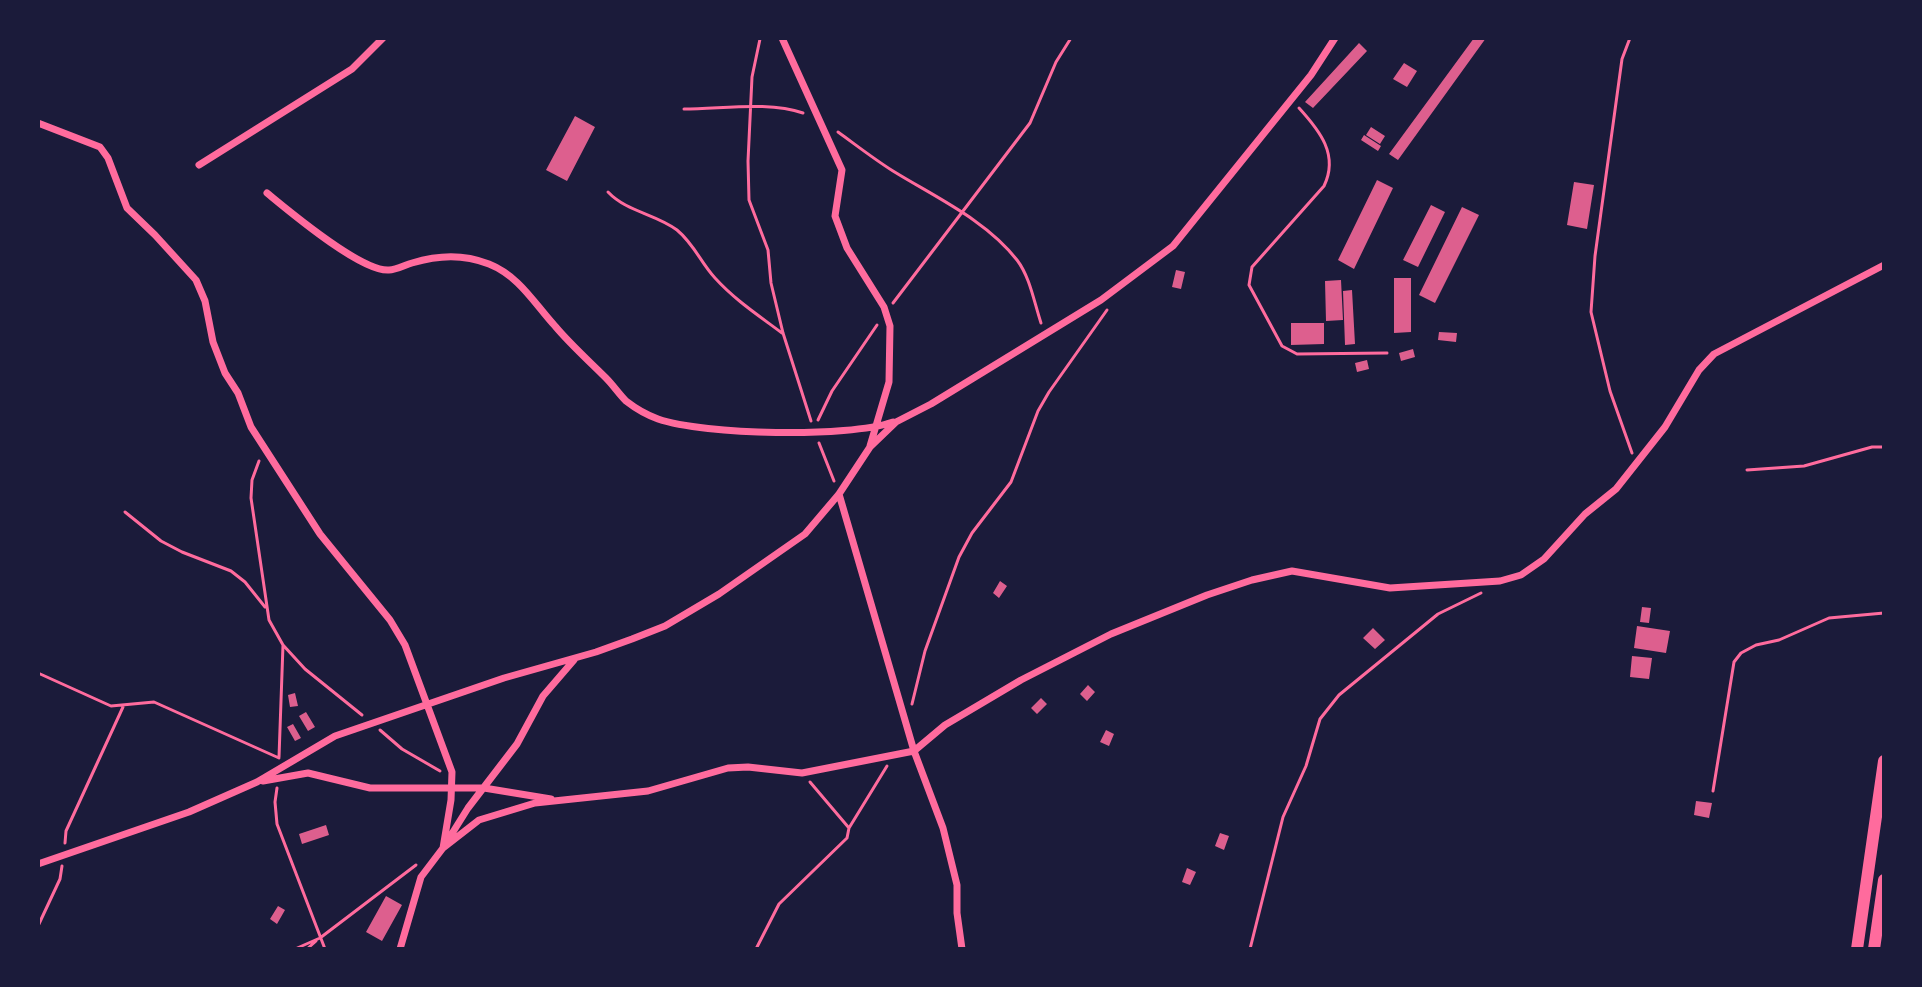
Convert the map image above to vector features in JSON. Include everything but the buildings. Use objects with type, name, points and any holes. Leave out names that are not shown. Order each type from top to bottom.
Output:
[{"type":"highway","points":[[1857,949],[1884,761]]},
{"type":"highway","points":[[1874,949],[1884,880]]},
{"type":"street","points":[[199,165],[352,69],[383,38]]},
{"type":"street","points":[[782,38],[842,170],[835,216],[847,248],[886,313],[890,326],[889,382],[870,447]]},
{"type":"street","points":[[267,193],[316,233],[387,271],[433,257],[456,255],[490,264],[530,294],[555,327],[624,400],[657,419],[692,426],[796,432],[875,429],[931,404],[1045,335],[1101,300],[1173,246],[1290,102],[1335,38]]},
{"type":"street","points":[[38,123],[100,147],[108,158],[127,208],[196,280],[205,301],[213,342],[251,427],[320,534],[390,620],[405,645],[452,782],[443,848]]},
{"type":"street","points":[[443,848],[479,820],[535,803],[648,791],[728,768],[802,773],[914,751],[945,725],[1072,654],[1207,595],[1252,580],[1292,571],[1390,588],[1500,581],[1521,575],[1544,559],[1585,514],[1616,489],[1665,427],[1699,370],[1714,354],[1884,265]]},
{"type":"street","points":[[38,864],[189,812],[257,782],[335,736],[665,626],[805,534],[839,494],[870,447],[896,422]]},
{"type":"street","points":[[839,494],[914,751],[943,828],[957,885],[962,949]]},
{"type":"street","points":[[400,949],[421,877],[517,744],[543,696],[576,657]]},
{"type":"street","points":[[257,782],[308,773],[370,788],[452,782],[565,801]]},
{"type":"path","points":[[815,431],[820,412],[832,391],[886,313],[1030,123],[1056,62],[1071,38]]},
{"type":"path","points":[[1630,38],[1619,74],[1595,256],[1591,312],[1610,391],[1627,442],[1638,462]]},
{"type":"path","points":[[760,39],[752,77],[749,200],[768,250],[771,283],[783,333],[839,494]]},
{"type":"path","points":[[1290,102],[1318,128],[1328,147],[1329,176],[1324,186],[1252,267],[1249,285],[1285,349],[1297,354],[1387,353]]},
{"type":"path","points":[[684,109],[786,107],[819,119],[890,169],[962,212],[1002,244],[1019,261],[1045,335]]},
{"type":"path","points":[[608,192],[619,203],[674,228],[690,242],[712,276],[737,301],[783,333]]},
{"type":"path","points":[[907,724],[925,651],[959,557],[972,533],[1011,482],[1038,411],[1049,392],[1107,310]]},
{"type":"path","points":[[264,446],[252,480],[251,498],[269,620],[283,645],[305,669],[402,749],[452,782]]},
{"type":"path","points":[[1747,470],[1804,466],[1872,447],[1884,447]]},
{"type":"path","points":[[125,512],[161,541],[231,571],[245,582],[266,608]]},
{"type":"path","points":[[1250,949],[1283,817],[1306,766],[1320,719],[1328,707],[1438,614],[1450,606],[1472,599],[1500,581]]},
{"type":"path","points":[[1713,791],[1734,662],[1741,653],[1829,618],[1884,613]]},
{"type":"path","points":[[280,768],[283,645]]},
{"type":"path","points":[[38,673],[111,706],[154,702],[289,763]]},
{"type":"path","points":[[38,926],[60,879],[66,831],[124,705]]},
{"type":"path","points":[[756,949],[779,904],[847,838],[849,828],[893,756]]},
{"type":"path","points":[[802,773],[849,828]]},
{"type":"path","points":[[278,778],[275,802],[277,824],[325,949]]},
{"type":"path","points":[[307,949],[421,862]]},
{"type":"path","points":[[295,949],[320,938]]}]
